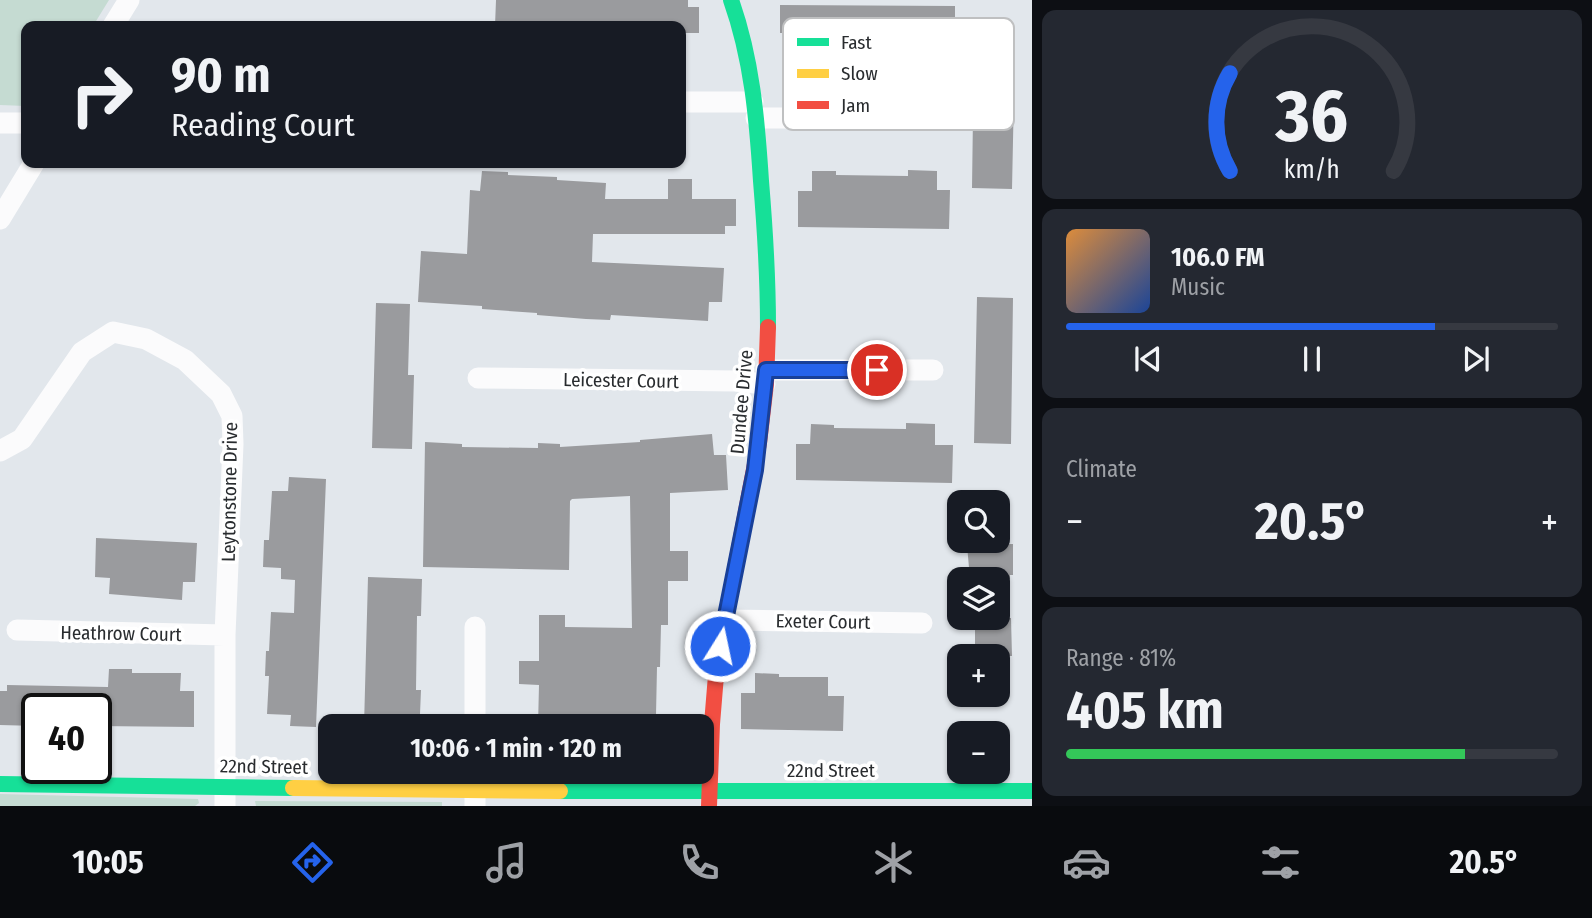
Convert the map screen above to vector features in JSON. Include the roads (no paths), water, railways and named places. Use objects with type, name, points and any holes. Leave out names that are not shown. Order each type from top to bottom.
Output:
[{"type":"street","points":[[116,21],[129,0]]},
{"type":"street","name":"Dundee Drive","points":[[710,799],[715,687],[724,620],[755,470],[765,377],[765,234],[755,110],[744,39],[732,0]]},
{"type":"street","points":[[686,103],[783,111]]},
{"type":"street","points":[[0,123],[21,123]]},
{"type":"street","points":[[0,219],[31,168]]},
{"type":"street","name":"Leytonstone Drive","points":[[0,451],[22,439],[82,352],[113,332],[146,339],[185,360],[221,394],[232,416],[233,444],[225,635],[225,796]]},
{"type":"street","name":"Leicester Court","points":[[478,378],[735,381],[765,377],[933,370]]},
{"type":"street","name":"Exeter Court","points":[[724,620],[922,623]]},
{"type":"street","points":[[475,627],[475,714]]},
{"type":"street","name":"Heathrow Court","points":[[17,630],[225,635]]},
{"type":"street","name":"22nd Street","points":[[0,784],[225,796],[475,790],[517,798],[710,799],[1032,791]]}]
